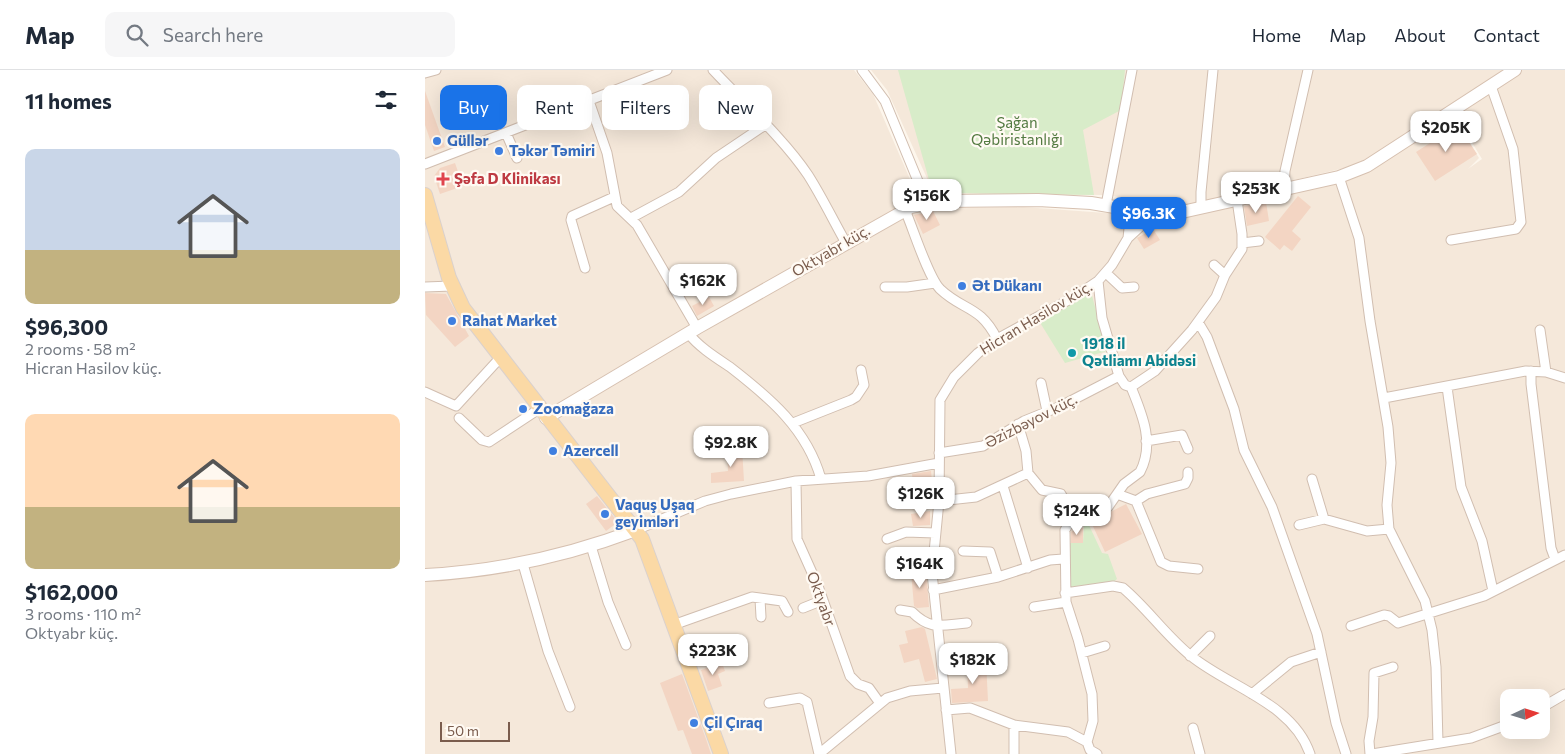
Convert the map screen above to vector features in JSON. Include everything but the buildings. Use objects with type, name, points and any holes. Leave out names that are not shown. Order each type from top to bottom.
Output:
[{"type":"main road","points":[[425,195],[452,286],[463,308],[543,414],[636,530],[644,545],[721,754]]},
{"type":"street","points":[[425,73],[436,70]]},
{"type":"street","points":[[592,100],[667,70]]},
{"type":"street","points":[[713,70],[729,85]]},
{"type":"street","points":[[862,70],[885,101],[927,203]]},
{"type":"street","points":[[1106,205],[1132,70]]},
{"type":"street","points":[[1201,208],[1213,70]]},
{"type":"street","points":[[1284,189],[1285,171],[1308,70]]},
{"type":"street","name":"Oktyabr küç.","points":[[543,414],[905,210],[927,203],[963,200],[1038,200],[1106,205],[1165,214],[1201,208],[1339,177],[1367,166],[1515,70]]},
{"type":"street","points":[[1451,240],[1516,229],[1521,222],[1513,149],[1491,86]]},
{"type":"street","points":[[592,110],[607,153],[614,197],[623,213],[631,218],[643,235],[693,330],[697,343],[768,398],[793,423],[812,454],[821,479]]},
{"type":"street","points":[[425,164],[517,129]]},
{"type":"street","points":[[631,218],[679,192],[717,158],[758,130]]},
{"type":"street","points":[[769,130],[808,175],[846,242]]},
{"type":"street","points":[[506,133],[517,158]]},
{"type":"street","points":[[1339,177],[1359,238],[1370,321],[1384,398],[1390,445],[1387,505],[1389,528],[1418,584],[1429,613],[1437,666],[1439,743]]},
{"type":"street","points":[[585,268],[571,220],[572,216],[614,197]]},
{"type":"street","points":[[1131,387],[1155,370],[1198,322],[1216,297],[1225,275],[1239,254],[1242,243],[1237,200]]},
{"type":"street","points":[[1123,209],[1130,220],[1128,238]]},
{"type":"street","points":[[905,210],[935,283],[948,295],[985,319],[997,339]]},
{"type":"street","points":[[1138,211],[1142,217],[1142,225]]},
{"type":"street","name":"Hicran Hasilov küç.","points":[[951,754],[936,626],[932,560],[939,501],[939,407],[942,394],[967,362],[997,339],[1073,297],[1098,280],[1106,272],[1128,238],[1142,225],[1165,214]]},
{"type":"street","points":[[1242,243],[1259,241]]},
{"type":"street","points":[[1214,265],[1225,275]]},
{"type":"street","points":[[1106,272],[1122,288],[1134,287]]},
{"type":"street","points":[[1097,754],[1090,750],[1087,742],[1093,721],[1093,702],[1082,653],[1065,597],[1063,559],[1065,528],[1068,524],[1108,507],[1124,484],[1141,470],[1146,440],[1144,418],[1131,387],[1125,385],[1119,376],[1102,318],[1098,280]]},
{"type":"street","points":[[885,287],[907,287],[935,283]]},
{"type":"street","points":[[425,287],[452,286]]},
{"type":"street","points":[[1198,322],[1207,337],[1235,409],[1244,450],[1272,508],[1321,652],[1338,732],[1346,754]]},
{"type":"street","points":[[1540,330],[1545,372]]},
{"type":"street","points":[[425,392],[456,406],[500,358]]},
{"type":"street","points":[[793,423],[857,397],[864,385],[861,370]]},
{"type":"street","points":[[1384,398],[1531,371],[1545,372],[1565,378]]},
{"type":"street","points":[[1531,371],[1551,548],[1555,560]]},
{"type":"street","name":"Əzizbəyov küç.","points":[[939,453],[983,446],[1018,424],[1119,376]]},
{"type":"street","points":[[1041,383],[1047,411]]},
{"type":"street","points":[[1447,387],[1461,487],[1480,535],[1493,591]]},
{"type":"street","points":[[459,418],[482,440],[489,442],[543,414]]},
{"type":"street","points":[[1018,424],[1025,444],[1027,473],[1042,490],[1061,494],[1076,522]]},
{"type":"street","points":[[1146,440],[1182,435],[1188,449]]},
{"type":"street","points":[[425,576],[523,564],[591,546],[719,496],[796,481],[868,476],[939,464]]},
{"type":"street","points":[[1136,501],[1147,494],[1185,484],[1189,472]]},
{"type":"street","points":[[939,501],[976,497],[1003,486],[1027,473]]},
{"type":"street","points":[[1312,479],[1324,519]]},
{"type":"street","name":"Oktyabr","points":[[796,481],[797,539],[823,600],[850,676],[858,684],[869,688],[879,702]]},
{"type":"street","points":[[1003,486],[1028,568]]},
{"type":"street","points":[[1117,494],[1136,501],[1161,562],[1169,566],[1198,569]]},
{"type":"street","points":[[1299,525],[1324,519],[1367,531],[1389,528]]},
{"type":"street","points":[[887,539],[906,532],[935,533]]},
{"type":"street","points":[[591,546],[608,602],[626,645]]},
{"type":"street","points":[[963,550],[990,552],[998,577]]},
{"type":"street","points":[[1351,626],[1384,616],[1389,616],[1398,623],[1429,613],[1493,591],[1565,555]]},
{"type":"street","points":[[933,590],[998,577],[1063,559]]},
{"type":"street","points":[[523,564],[548,651],[570,707]]},
{"type":"street","points":[[1034,608],[1065,597],[1113,586],[1123,588],[1190,656],[1252,694],[1294,726],[1304,739],[1310,754]]},
{"type":"street","points":[[673,625],[752,597],[782,601],[788,612]]},
{"type":"street","points":[[760,599],[761,617]]},
{"type":"street","points":[[803,608],[823,600]]},
{"type":"street","points":[[900,610],[912,612],[919,620],[936,626],[967,623]]},
{"type":"street","points":[[1190,656],[1209,636]]},
{"type":"street","points":[[1082,653],[1105,646]]},
{"type":"street","points":[[1252,694],[1291,662],[1321,652]]},
{"type":"street","points":[[1393,667],[1374,673],[1373,717],[1369,741],[1371,754],[1471,738],[1500,727]]},
{"type":"street","points":[[769,703],[800,698],[807,702],[819,754],[879,702],[903,692],[943,688]]},
{"type":"street","points":[[1550,703],[1565,694]]},
{"type":"street","points":[[946,710],[970,708],[1014,725],[1059,730],[1087,742]]},
{"type":"street","points":[[1014,725],[1014,754]]},
{"type":"street","points":[[1193,728],[1200,754]]},
{"type":"shaded area","points":[[425,70],[854,70],[873,94],[923,209],[1023,207],[1120,214],[1158,220],[1281,196],[1353,177],[1357,165],[1181,207],[1158,208],[1137,205],[1121,197],[1103,195],[945,193],[931,187],[887,90],[871,70],[1505,70],[1456,109],[1521,70],[1565,70],[1565,754],[425,754]],"holes":[[[1453,111],[1482,159],[1468,169],[1479,158],[1450,113]]]},
{"type":"green space","name":"Şağan Qəbiristanlığı","points":[[898,70],[1125,70],[1121,110],[1083,130],[1094,195],[945,193],[931,187]]},
{"type":"green space","points":[[1091,292],[1107,351],[1065,363],[1039,321]]},
{"type":"green space","points":[[1088,523],[1102,553],[1108,554],[1117,579],[1112,583],[1069,589],[1067,543],[1083,543],[1084,525]]},
{"type":"place","name":"Güllər","points":[[437,141]]},
{"type":"place","name":"Təkər Təmiri","points":[[499,151]]},
{"type":"place","name":"Şəfa D Klinikası","points":[[443,179]]},
{"type":"place","name":"Ət Dükanı","points":[[962,286]]},
{"type":"place","name":"Rahat Market","points":[[452,321]]},
{"type":"place","name":"1918 il Qətliamı Abidəsi","points":[[1072,353]]},
{"type":"place","name":"Zoomağaza","points":[[523,409]]},
{"type":"place","name":"Azercell","points":[[553,451]]},
{"type":"place","name":"Vaquş Uşaq geyimləri","points":[[605,514]]},
{"type":"place","name":"Çil Çıraq","points":[[694,723]]}]
